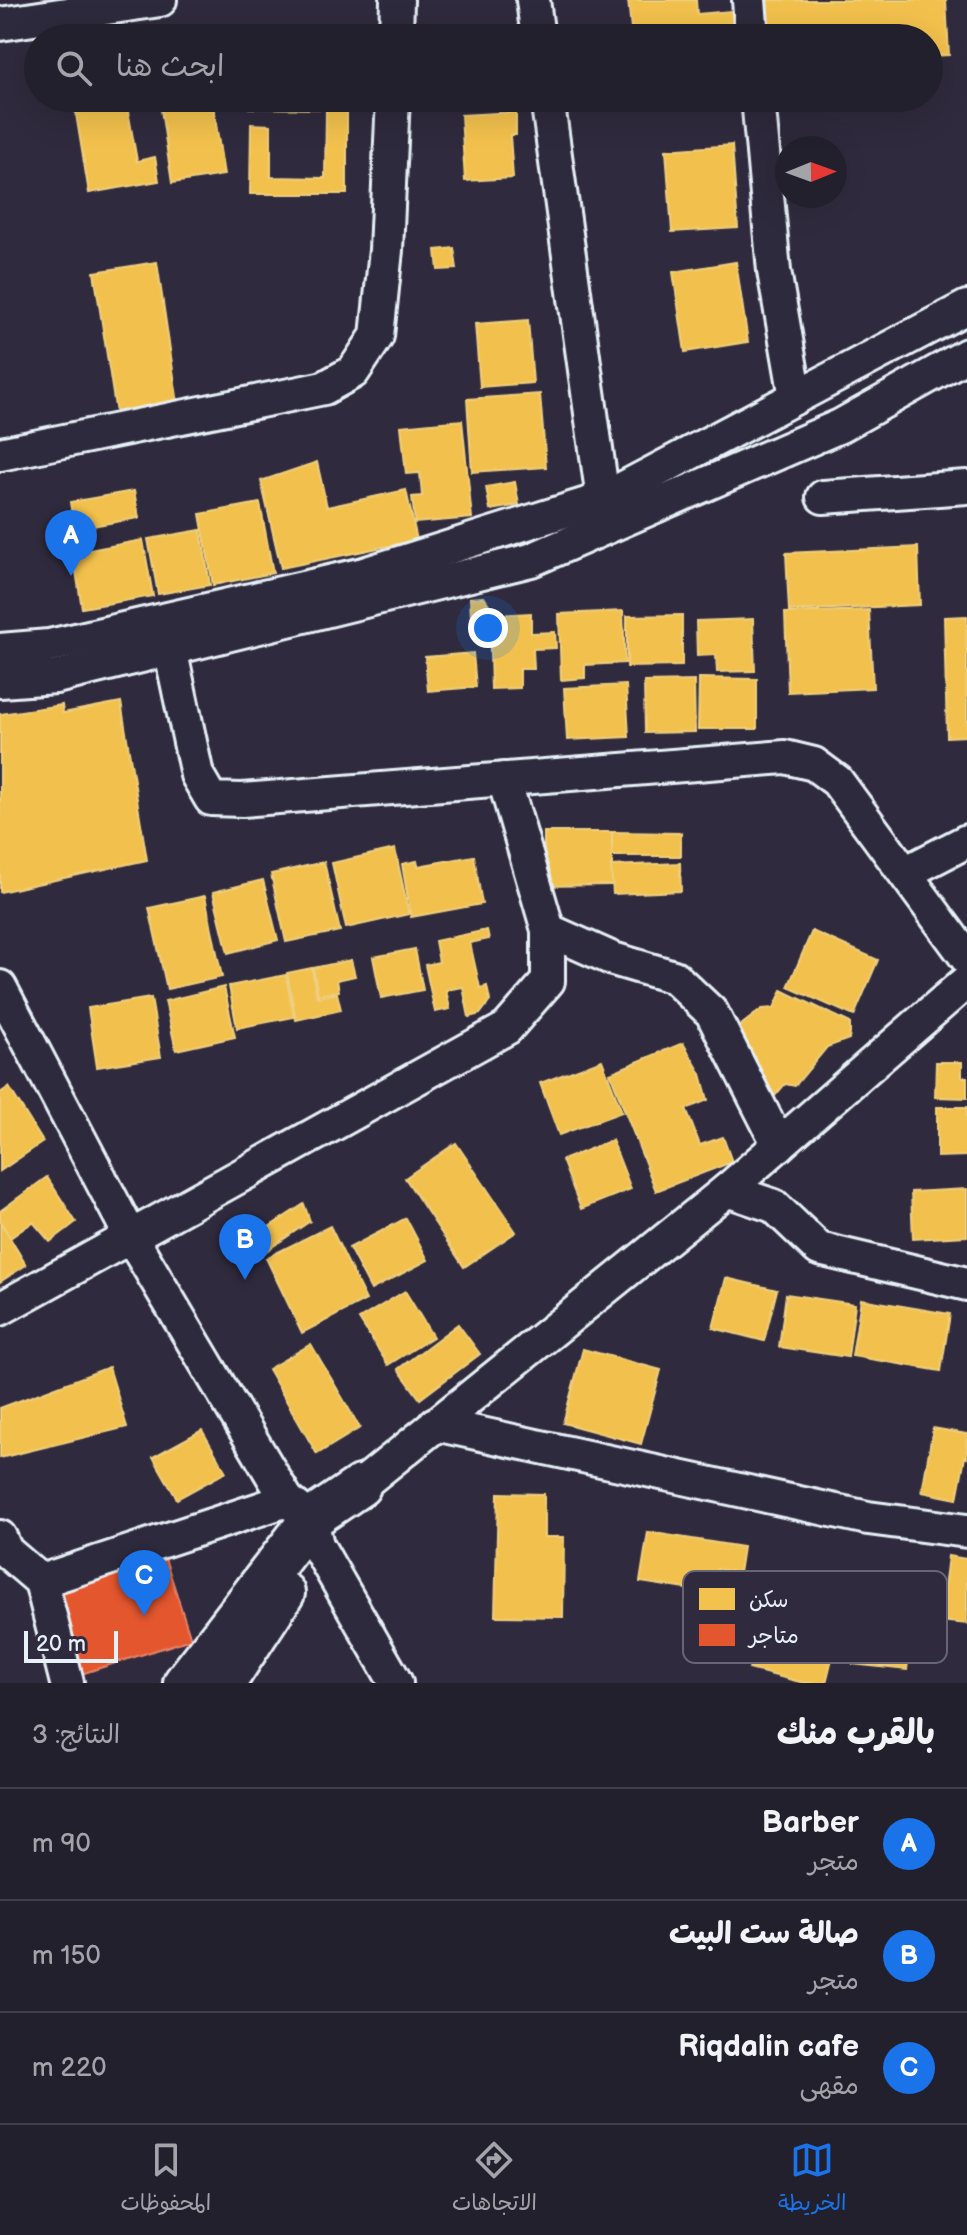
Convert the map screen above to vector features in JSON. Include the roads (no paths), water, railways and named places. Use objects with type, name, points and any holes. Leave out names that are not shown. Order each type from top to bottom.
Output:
[{"type":"main road","points":[[184,1683],[305,1521],[360,1486]]},
{"type":"main road","points":[[225,1683],[305,1521]]},
{"type":"street","points":[[0,24],[160,0]]},
{"type":"street","points":[[396,24],[397,0]]},
{"type":"street","points":[[533,0],[536,24]]},
{"type":"street","points":[[749,0],[751,24]]},
{"type":"street","points":[[0,454],[324,388],[353,372],[377,336],[386,250],[392,112]]},
{"type":"street","points":[[549,112],[608,512]]},
{"type":"street","points":[[759,112],[774,271],[796,397]]},
{"type":"street","points":[[0,681],[56,677],[531,560],[796,397],[967,307]]},
{"type":"street","points":[[0,650],[49,646],[364,574],[608,512],[840,426],[967,355]]},
{"type":"street","points":[[823,497],[967,487]]},
{"type":"street","points":[[170,648],[197,775],[211,799],[242,800],[785,757],[814,764],[837,781],[967,958]]},
{"type":"street","points":[[0,1309],[507,1028],[548,981],[548,930],[504,779]]},
{"type":"street","points":[[905,873],[967,841]]},
{"type":"street","points":[[548,930],[613,959],[674,977],[712,1013],[779,1145]]},
{"type":"street","points":[[360,1486],[727,1190],[967,981]]},
{"type":"street","points":[[4,1004],[131,1237],[305,1521],[396,1683]]},
{"type":"street","points":[[727,1190],[774,1206],[819,1249],[967,1284]]},
{"type":"street","points":[[435,1424],[868,1518],[967,1531]]},
{"type":"street","points":[[41,1581],[305,1521]]},
{"type":"street","points":[[0,1537],[6,1551],[41,1581],[67,1683]]},
{"type":"place","name":"Barber","points":[[71,576]]},
{"type":"place","name":"صالة ست البيت","points":[[245,1280]]},
{"type":"place","name":"Riqdalin cafe","points":[[144,1616]]}]
